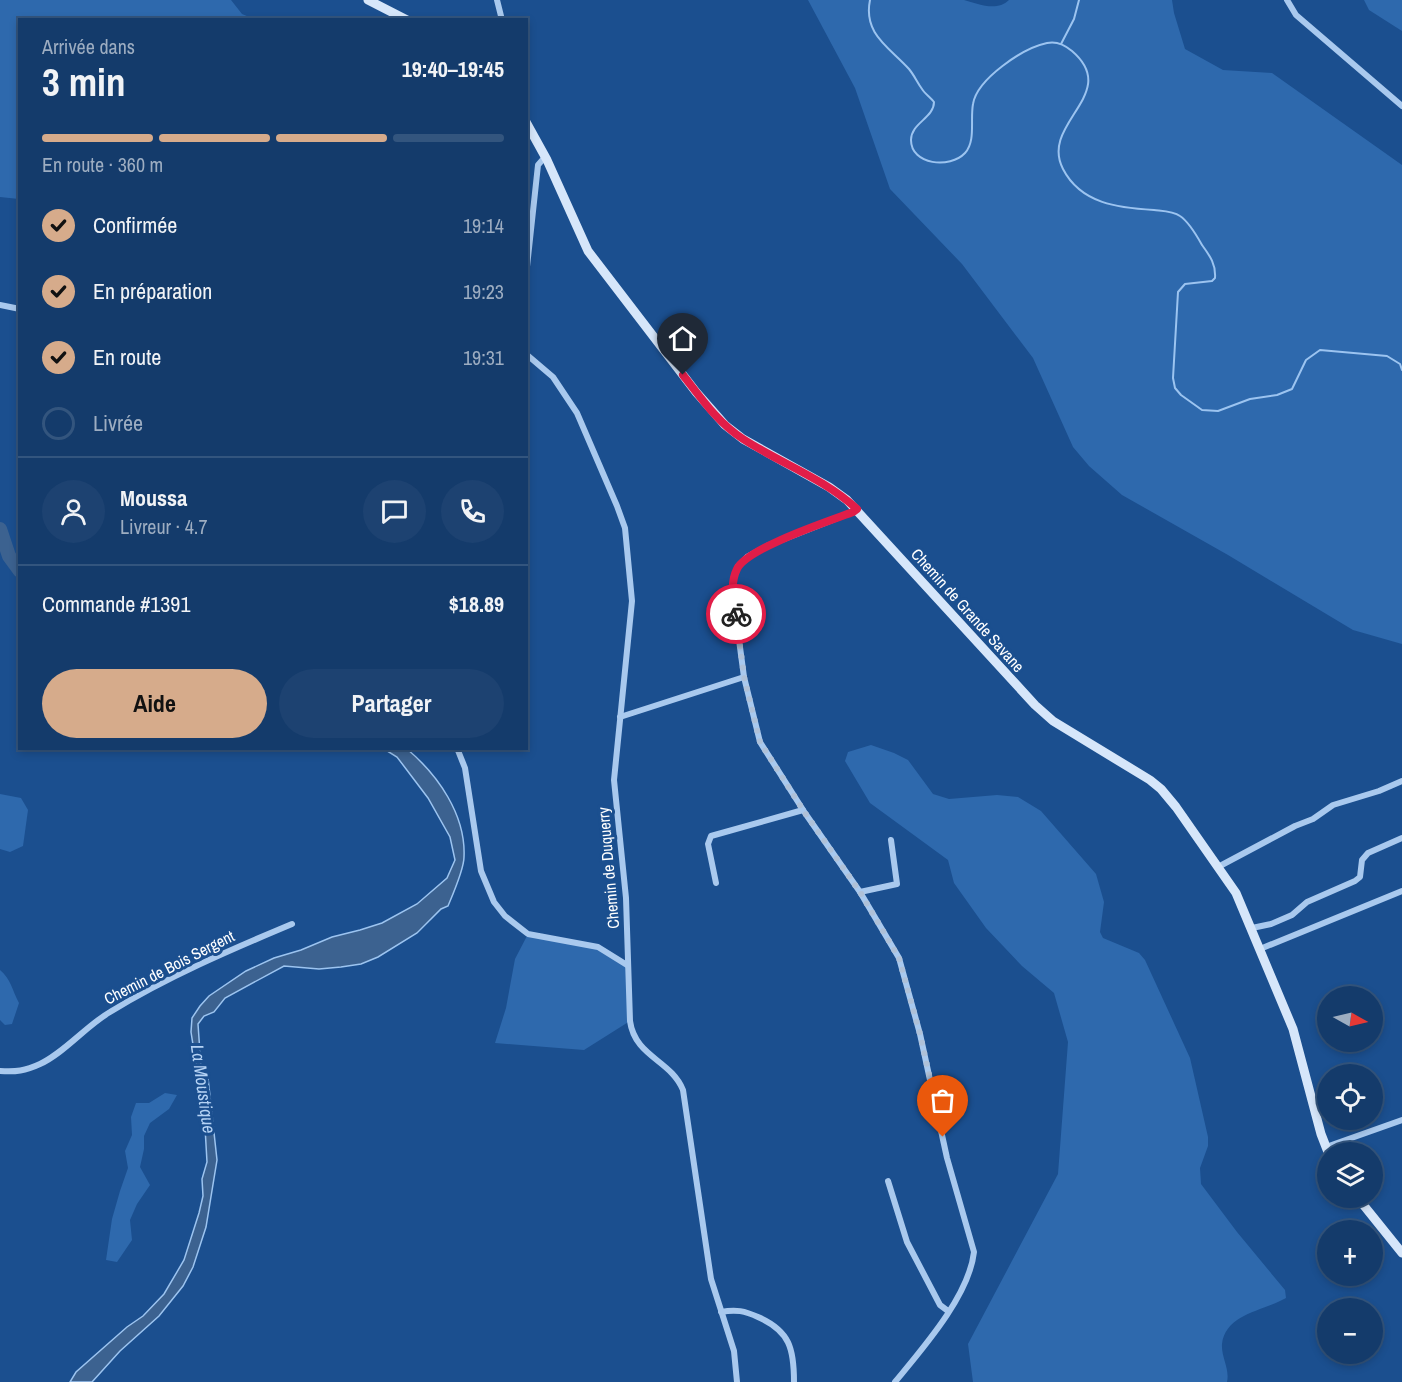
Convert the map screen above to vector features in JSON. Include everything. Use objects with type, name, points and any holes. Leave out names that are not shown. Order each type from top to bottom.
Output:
[{"type":"street","points":[[368,0],[403,18]]},
{"type":"street","points":[[497,0],[502,18]]},
{"type":"street","points":[[1287,0],[1296,15],[1402,106]]},
{"type":"street","name":"Chemin de Grande Savane","points":[[528,126],[545,157],[588,251],[725,425],[743,439],[829,487],[857,509],[1035,705],[1053,721],[1161,789],[1236,893],[1293,1029],[1325,1142]]},
{"type":"street","points":[[528,258],[538,165],[545,157]]},
{"type":"street","points":[[0,305],[18,309]]},
{"type":"street","name":"Chemin de Duquerry","points":[[530,360],[553,378],[578,413],[625,528],[632,601],[614,780],[626,898],[631,1030],[643,1050],[675,1075],[683,1090],[711,1279],[734,1351],[737,1382]]},
{"type":"street","points":[[857,509],[769,545],[747,557],[738,566],[733,581],[733,595],[744,677],[760,742],[803,810],[860,892],[899,958],[920,1034],[947,1158],[974,1252],[968,1278],[948,1311],[932,1337],[895,1382]]},
{"type":"street","points":[[620,717],[744,677]]},
{"type":"street","points":[[458,750],[465,768],[481,871],[494,902],[505,916],[528,934],[598,947],[627,965]]},
{"type":"street","points":[[1218,867],[1295,826],[1313,819],[1333,805],[1379,791],[1402,781]]},
{"type":"street","points":[[716,883],[708,844],[711,836],[803,810]]},
{"type":"street","points":[[1252,928],[1272,924],[1292,915],[1306,902],[1360,878],[1362,860],[1368,853],[1402,838]]},
{"type":"street","points":[[860,892],[897,884],[891,840]]},
{"type":"street","points":[[1260,949],[1402,891]]},
{"type":"street","name":"Chemin de Bois Sergent","points":[[0,1071],[23,1072],[43,1063],[107,1013],[145,991],[229,950],[292,924]]},
{"type":"street","points":[[1345,1142],[1402,1120]]},
{"type":"street","points":[[888,1181],[908,1242],[940,1305],[948,1311]]},
{"type":"street","points":[[1367,1208],[1402,1253]]},
{"type":"street","points":[[721,1312],[746,1311],[773,1323],[784,1333],[791,1347],[794,1382]]},
{"type":"shaded area","points":[[0,0],[231,0],[242,14],[252,18],[18,18],[18,199],[0,197]]},
{"type":"shaded area","points":[[808,0],[964,0],[981,5],[999,6],[1009,0],[1172,0],[1185,49],[1223,70],[1272,73],[1402,165],[1402,644],[1353,630],[1122,495],[1089,466],[1073,447],[1033,358],[962,264],[890,189],[855,88]]},
{"type":"shaded area","points":[[1364,0],[1402,0],[1402,31],[1369,10]]},
{"type":"shaded area","points":[[871,745],[908,760],[933,794],[949,799],[997,795],[1018,797],[1041,811],[1096,874],[1104,902],[1100,932],[1103,938],[1139,953],[1145,960],[1190,1058],[1208,1137],[1208,1146],[1200,1168],[1201,1184],[1285,1290],[1286,1298],[1244,1316],[1229,1327],[1222,1344],[1227,1382],[973,1382],[968,1344],[1058,1174],[1068,1042],[1054,993],[1022,966],[986,928],[954,883],[948,860],[870,803],[845,761],[848,752]]},
{"type":"shaded area","points":[[0,794],[21,798],[28,810],[23,846],[10,852],[0,849]]},
{"type":"shaded area","points":[[528,934],[598,947],[627,965],[630,1021],[584,1050],[495,1043],[506,1008],[515,959]]},
{"type":"shaded area","points":[[0,970],[9,981],[19,1003],[12,1024],[5,1025],[0,1020]]},
{"type":"shaded area","points":[[165,1093],[177,1095],[169,1109],[150,1123],[144,1136],[140,1167],[150,1185],[137,1204],[130,1220],[132,1240],[117,1262],[106,1260],[112,1219],[128,1168],[125,1151],[132,1135],[131,1117],[136,1103],[149,1103]]},
{"type":"water","points":[[386,750],[408,750],[439,784],[455,811],[463,841],[464,862],[448,906],[441,909],[417,933],[378,957],[361,964],[341,967],[319,969],[284,966],[225,998],[214,1012],[204,1016],[198,1024],[201,1067],[208,1078],[217,1160],[206,1227],[193,1267],[183,1286],[159,1316],[120,1351],[92,1382],[70,1382],[76,1372],[127,1327],[143,1316],[164,1294],[184,1260],[203,1196],[202,1179],[207,1162],[203,1092],[191,1032],[192,1018],[200,1006],[209,996],[246,971],[274,958],[332,937],[382,923],[417,904],[447,878],[455,860],[450,837],[428,798],[397,757]]},
{"type":"waterway","points":[[870,0],[870,22],[879,39],[909,69],[923,91],[934,102],[933,108],[915,129],[911,140],[917,155],[932,162],[950,161],[965,153],[970,143],[972,110],[976,94],[992,75],[1014,58],[1037,46],[1054,43],[1072,51],[1085,67],[1088,81],[1085,95],[1061,137],[1059,152],[1063,169],[1080,190],[1102,202],[1128,208],[1174,213],[1180,216],[1192,229],[1213,264],[1215,278],[1212,281],[1185,284],[1178,292],[1173,378],[1175,388],[1202,410],[1218,411],[1250,399],[1277,395],[1292,389],[1306,360],[1320,350],[1387,356],[1400,364],[1402,370]]},
{"type":"waterway","points":[[1061,44],[1074,19],[1079,0]]},
{"type":"waterway","name":"La Moustique","points":[[0,529],[9,556],[18,568]]},
{"type":"way so far","points":[[736,614],[744,677],[760,742],[803,810],[860,892],[899,958],[920,1034],[943,1137]]},
{"type":"route","points":[[683,375],[725,425],[743,439],[829,487],[857,509],[769,545],[747,557],[738,566],[733,581],[736,614]]}]
